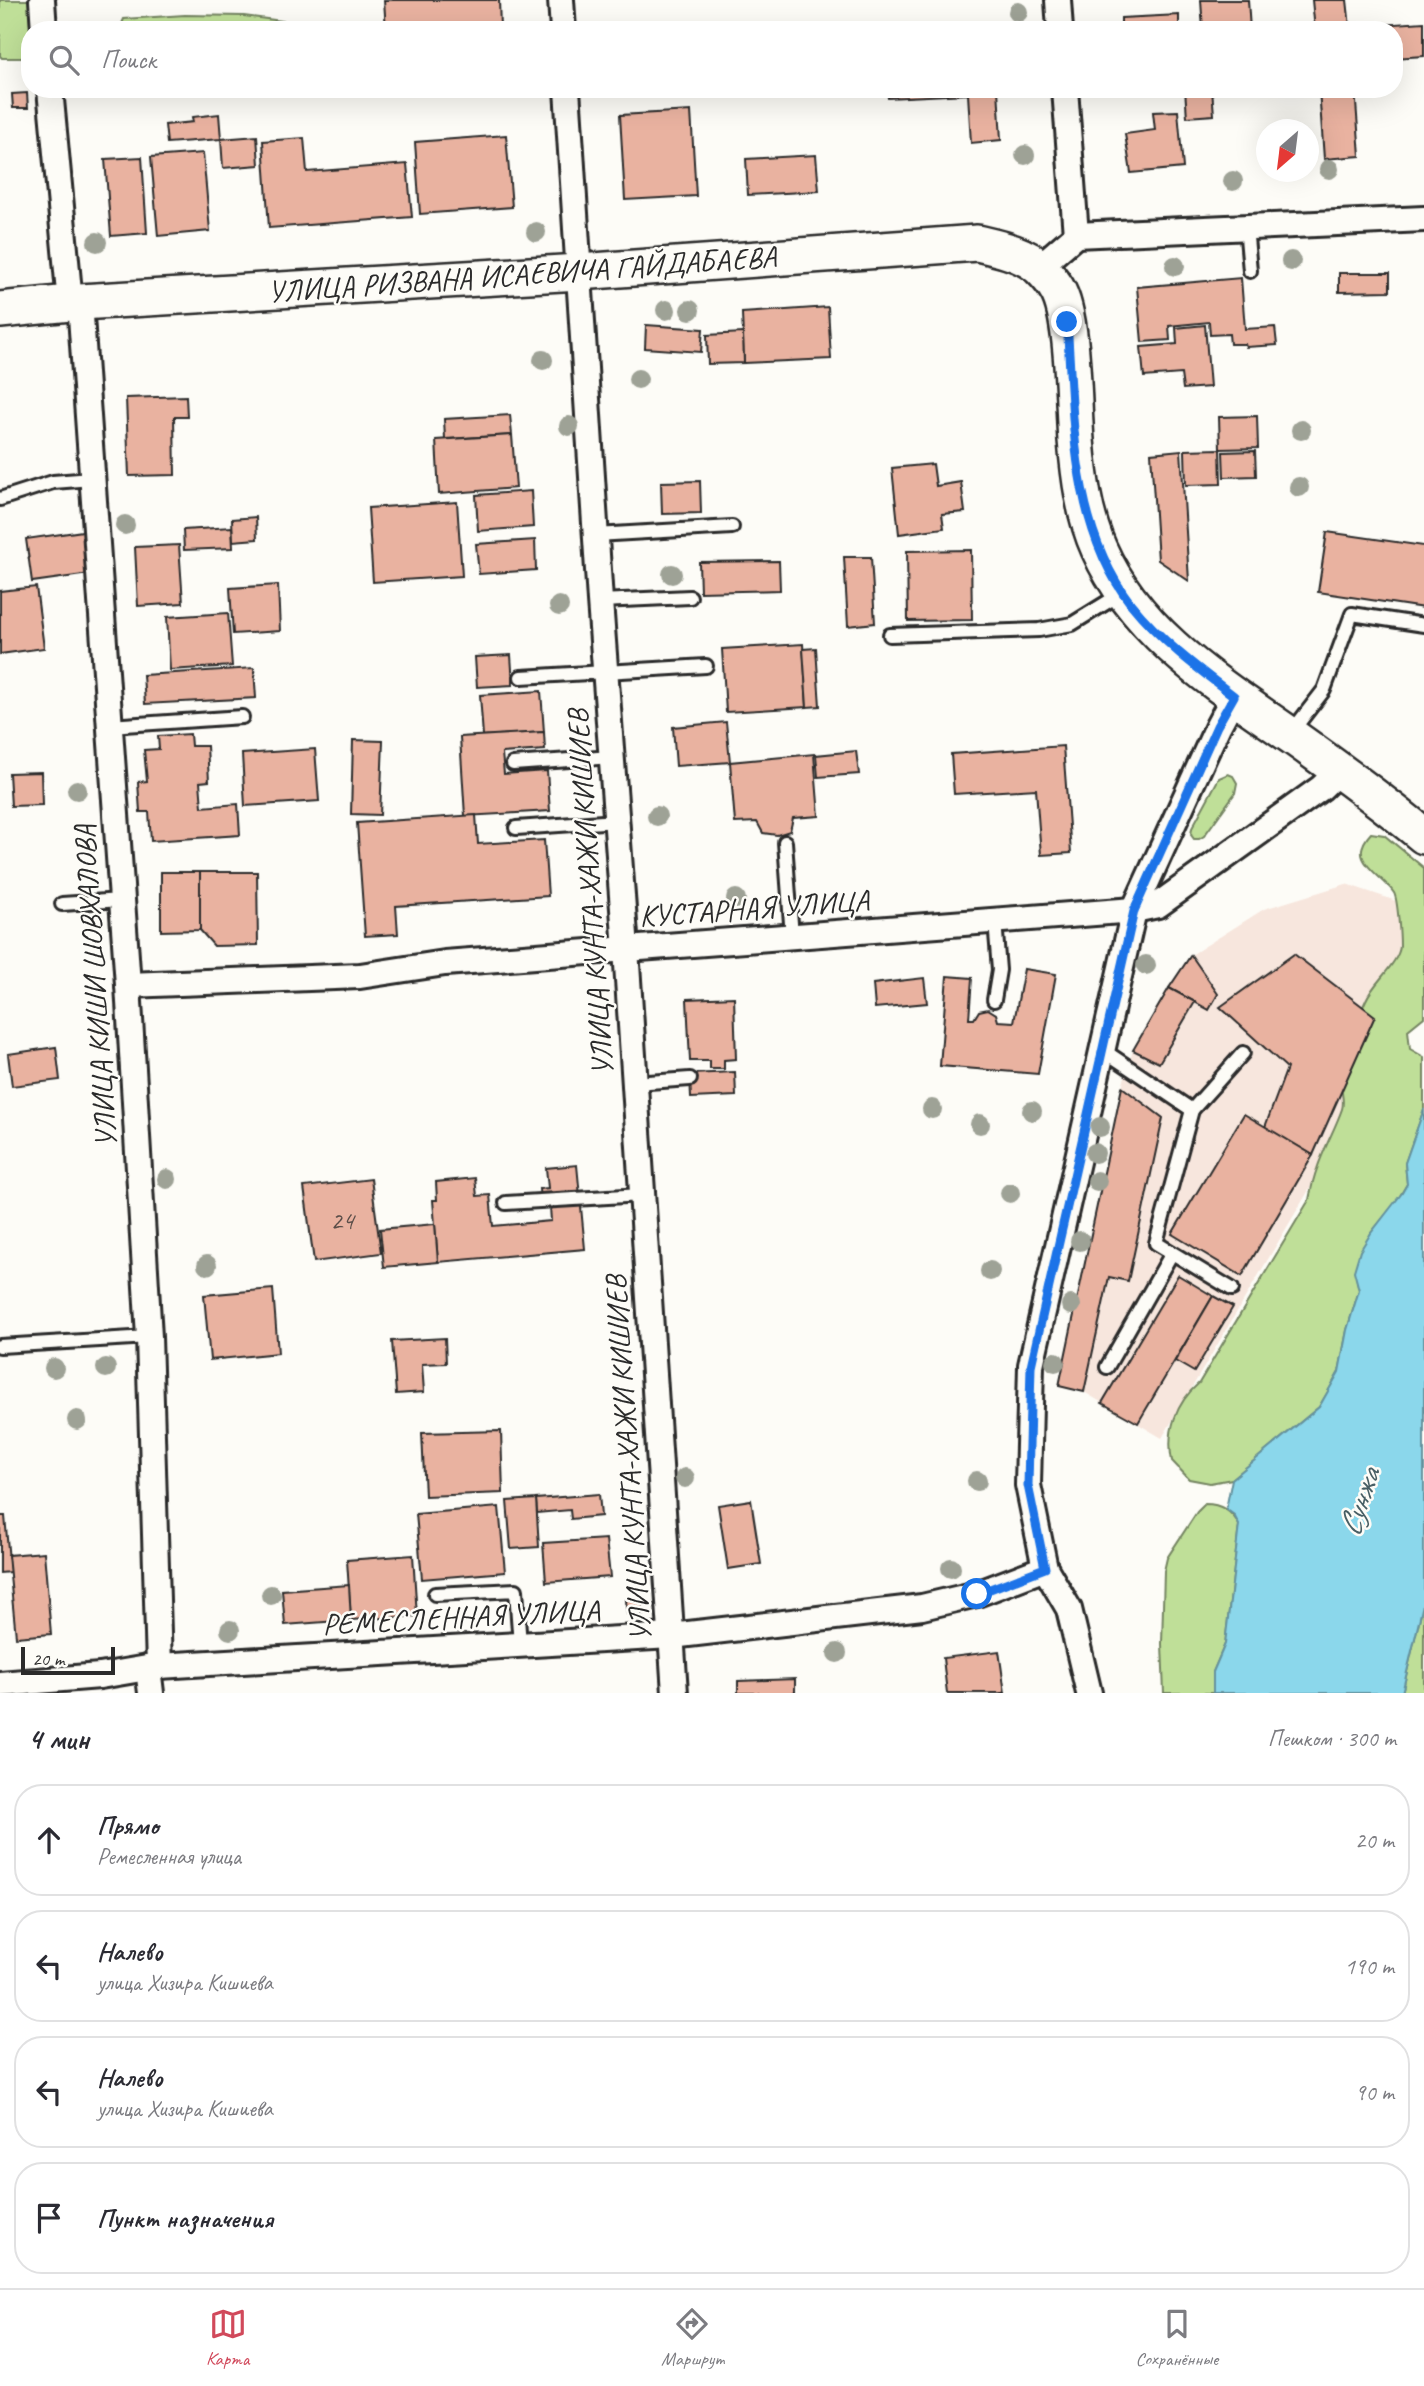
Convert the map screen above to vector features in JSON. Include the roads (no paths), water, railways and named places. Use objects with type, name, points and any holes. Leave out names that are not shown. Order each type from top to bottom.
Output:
[{"type":"street","points":[[42,0],[43,21]]},
{"type":"street","points":[[561,0],[562,21]]},
{"type":"street","points":[[1058,0],[1059,21]]},
{"type":"street","name":"УЛИЦА КИШИ ШОВХАЛОВА","points":[[51,98],[92,479],[128,985],[149,1337],[153,1676]]},
{"type":"street","name":"УЛИЦА КУНТА-ХАЖИ КИШИЕВ","points":[[568,98],[675,1693]]},
{"type":"street","points":[[1066,98],[1076,235]]},
{"type":"street","points":[[1424,219],[1076,235],[1039,267],[1058,290],[1067,322],[1080,478],[1098,546],[1112,576],[1154,630],[1172,647],[1234,696],[1340,770],[1424,836]]},
{"type":"street","name":"УЛИЦА РИЗВАНА ИСАЕВИЧА ГАЙДАБАЕВА","points":[[0,310],[977,243],[1010,251],[1039,267]]},
{"type":"street","points":[[1089,1693],[1069,1609],[1045,1568],[1028,1485],[1031,1366],[1134,911],[1217,726],[1234,696]]},
{"type":"street","name":"КУСТАРНАЯ УЛИЦА","points":[[128,985],[414,973],[445,963],[1134,911],[1158,905],[1321,788],[1340,770]]},
{"type":"street","name":"РЕМЕСЛЕННАЯ УЛИЦА","points":[[0,1684],[100,1676],[153,1676],[520,1645],[671,1636],[922,1607],[977,1594],[1045,1568]]},
{"type":"lane","points":[[1246,226],[1250,271]]},
{"type":"lane","points":[[0,499],[53,482],[92,479]]},
{"type":"lane","points":[[596,535],[732,527]]},
{"type":"lane","points":[[890,635],[1039,630],[1072,624],[1124,592]]},
{"type":"lane","points":[[600,601],[690,597]]},
{"type":"lane","points":[[1290,735],[1324,690],[1352,614],[1424,625]]},
{"type":"lane","points":[[521,677],[706,666]]},
{"type":"lane","points":[[109,726],[242,717]]},
{"type":"lane","points":[[513,764],[612,757]]},
{"type":"lane","points":[[516,828],[617,821]]},
{"type":"lane","points":[[785,842],[792,937]]},
{"type":"lane","points":[[62,904],[121,900]]},
{"type":"lane","points":[[994,1000],[999,970],[995,921]]},
{"type":"lane","points":[[1103,1050],[1192,1110]]},
{"type":"lane","points":[[1233,1289],[1156,1244],[1192,1110],[1243,1053]]},
{"type":"lane","points":[[635,1083],[690,1079]]},
{"type":"lane","points":[[506,1203],[642,1195]]},
{"type":"lane","points":[[1107,1367],[1172,1253]]},
{"type":"lane","points":[[0,1346],[149,1337]]},
{"type":"lane","points":[[435,1594],[516,1590],[520,1645]]},
{"type":"water","name":"Сунжа","points":[[1424,1109],[1424,1600],[1402,1693],[1213,1693],[1213,1672],[1225,1644],[1239,1525],[1234,1515],[1226,1509],[1232,1479],[1319,1407],[1339,1372],[1347,1330],[1359,1290],[1354,1271],[1360,1251],[1407,1184],[1405,1163]]}]
